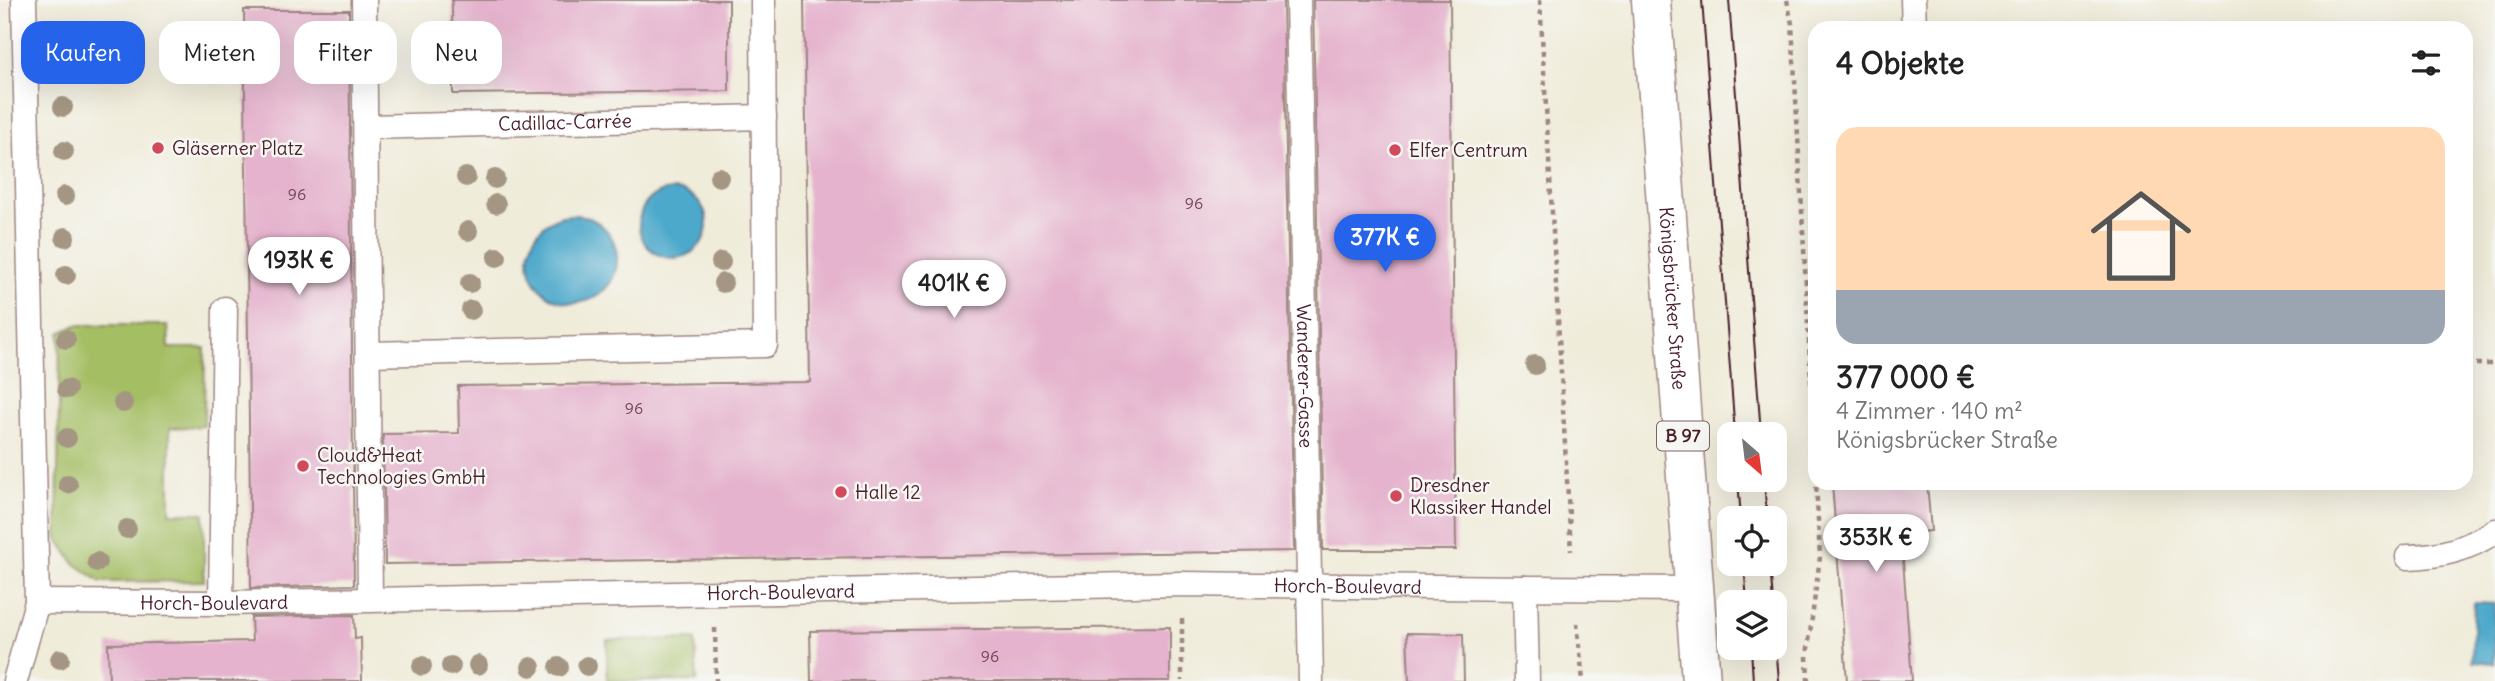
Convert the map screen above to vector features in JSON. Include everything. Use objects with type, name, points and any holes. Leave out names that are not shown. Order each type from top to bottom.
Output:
[{"type":"main road","name":"Königsbrücker Straße","points":[[1651,0],[1701,681]]},
{"type":"lane","points":[[15,681],[37,602],[24,0]]},
{"type":"lane","points":[[364,0],[370,598]]},
{"type":"lane","points":[[368,354],[765,345],[763,0]]},
{"type":"lane","name":"Wanderer-Gasse","points":[[1298,0],[1311,681]]},
{"type":"lane","points":[[1913,0],[1914,21]]},
{"type":"lane","name":"Cadillac-Carrée","points":[[367,127],[764,117]]},
{"type":"lane","points":[[221,603],[225,309]]},
{"type":"lane","points":[[2408,557],[2439,556],[2475,545],[2495,531]]},
{"type":"lane","name":"Horch-Boulevard","points":[[37,602],[221,603],[1181,584],[1694,589]]},
{"type":"lane","points":[[1525,588],[1527,681]]},
{"type":"path","points":[[1540,0],[1574,589],[1583,681]]},
{"type":"path","points":[[1787,0],[1792,24],[1808,325]]},
{"type":"path","points":[[2473,364],[2495,364]]},
{"type":"path","points":[[1808,681],[1807,656],[1820,557],[1816,490]]},
{"type":"path","points":[[1181,584],[1182,681]]},
{"type":"path","points":[[715,592],[716,681]]},
{"type":"green space","points":[[77,325],[168,325],[169,348],[205,348],[204,426],[170,428],[170,513],[204,513],[204,581],[101,582],[75,564],[57,538],[60,333]]},
{"type":"green space","points":[[695,639],[697,681],[607,681],[607,640]]},
{"type":"water","points":[[673,190],[686,193],[697,200],[704,211],[707,224],[704,237],[697,248],[686,255],[673,258],[660,255],[649,248],[642,237],[639,224],[642,211],[649,200],[660,193]]},
{"type":"water","points":[[573,215],[590,218],[604,228],[614,242],[617,259],[614,276],[604,290],[590,300],[573,303],[556,300],[542,290],[532,276],[529,259],[532,242],[542,228],[556,218]]},
{"type":"water","points":[[2474,603],[2495,604],[2494,663],[2472,662]]},
{"type":"building","points":[[452,0],[729,0],[729,91],[453,94],[453,84],[502,84],[502,21],[452,21]]},
{"type":"building","points":[[804,0],[1283,0],[1294,551],[385,564],[383,434],[459,433],[458,386],[810,382]]},
{"type":"building","points":[[1313,0],[1450,0],[1456,550],[1323,550]]},
{"type":"building","points":[[244,10],[349,10],[349,21],[294,21],[294,84],[350,84],[354,585],[251,588],[245,84],[280,84],[280,21],[244,21]]},
{"type":"building","points":[[1833,490],[1928,490],[1931,531],[1901,533],[1912,681],[1847,681]]},
{"type":"building","points":[[354,615],[355,639],[361,638],[362,681],[109,681],[108,644],[252,641],[251,617]]},
{"type":"building","points":[[1170,627],[1170,681],[811,681],[810,631]]},
{"type":"building","points":[[1407,633],[1463,634],[1464,681],[1409,681]]},
{"type":"tram line","points":[[1702,0],[1734,422]]},
{"type":"tram line","points":[[1729,0],[1760,422]]},
{"type":"tram line","points":[[1739,492],[1740,506]]},
{"type":"tram line","points":[[1765,492],[1766,506]]},
{"type":"tram line","points":[[1745,576],[1746,590]]},
{"type":"tram line","points":[[1771,576],[1772,590]]},
{"type":"tram line","points":[[1752,660],[1753,681]]},
{"type":"tram line","points":[[1777,660],[1779,681]]},
{"type":"place","name":"Gläserner Platz","points":[[158,148]]},
{"type":"place","name":"Elfer Centrum","points":[[1395,150]]},
{"type":"place","name":"Cloud&Heat Technologies GmbH","points":[[303,466]]},
{"type":"place","name":"Halle 12","points":[[841,492]]},
{"type":"place","name":"Dresdner Klassiker Handel","points":[[1396,496]]}]
